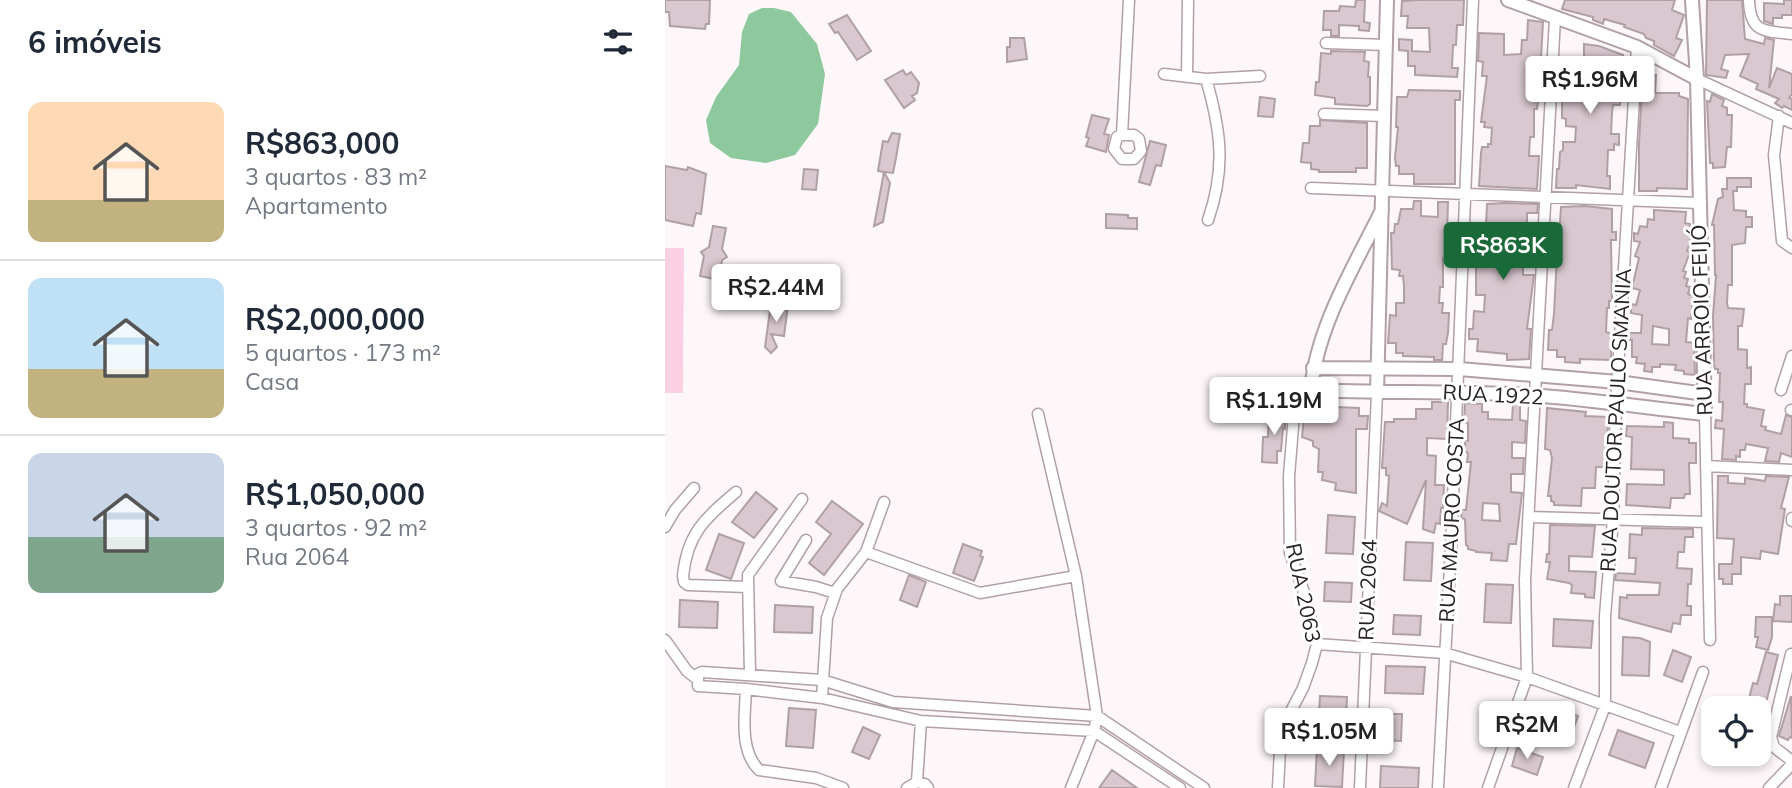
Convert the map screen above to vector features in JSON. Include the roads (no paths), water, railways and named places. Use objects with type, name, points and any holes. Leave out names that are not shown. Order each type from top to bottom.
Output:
[{"type":"street","points":[[1122,135],[1129,0]]},
{"type":"street","points":[[1187,76],[1188,0]]},
{"type":"street","points":[[1377,393],[1387,0]]},
{"type":"street","name":"RUA MAURO COSTA","points":[[1438,788],[1459,369],[1473,0]]},
{"type":"street","points":[[1508,0],[1637,47],[1697,79],[1792,123]]},
{"type":"street","name":"RUA ARROIO FEIJÓ","points":[[1692,0],[1697,79],[1710,640]]},
{"type":"street","points":[[1749,0],[1749,13],[1754,25],[1762,30],[1792,34]]},
{"type":"street","points":[[1488,788],[1527,677],[1525,580],[1555,19]]},
{"type":"street","points":[[1326,43],[1386,45]]},
{"type":"street","name":"RUA DOUTOR PAULO SMANIA","points":[[1574,788],[1605,706],[1605,615],[1613,519],[1616,405],[1637,47]]},
{"type":"street","points":[[1164,74],[1206,79],[1260,76]]},
{"type":"street","points":[[1206,79],[1220,134],[1218,192],[1208,220]]},
{"type":"street","points":[[1324,114],[1384,117]]},
{"type":"street","points":[[1779,116],[1774,155],[1782,241],[1792,248]]},
{"type":"street","points":[[1311,188],[1699,203]]},
{"type":"street","points":[[1311,390],[1313,368],[1333,312],[1382,210]]},
{"type":"street","points":[[1781,390],[1792,356]]},
{"type":"street","name":"RUA 1922","points":[[1313,368],[1459,369],[1537,374],[1705,394]]},
{"type":"street","name":"RUA 2063","points":[[1278,788],[1281,730],[1303,688],[1317,644],[1305,595],[1290,553],[1289,476],[1296,390]]},
{"type":"street","name":"RUA 1922","points":[[1280,391],[1458,391],[1534,395],[1705,414]]},
{"type":"street","name":"RUA 2064","points":[[1360,788],[1377,393]]},
{"type":"street","points":[[1038,414],[1076,576],[1097,716],[1094,731],[1071,788]]},
{"type":"street","points":[[1706,466],[1792,470]]},
{"type":"street","points":[[665,527],[675,510],[694,488]]},
{"type":"street","points":[[736,492],[706,517],[691,540],[683,576],[688,585],[748,587]]},
{"type":"street","points":[[750,674],[748,575],[802,499]]},
{"type":"street","points":[[822,698],[827,618],[835,593],[866,552],[884,502]]},
{"type":"street","points":[[1529,517],[1707,522]]},
{"type":"street","points":[[806,540],[781,581],[835,593]]},
{"type":"street","points":[[866,552],[980,593],[1076,576]]},
{"type":"street","points":[[665,640],[687,671],[697,679]]},
{"type":"street","points":[[1317,644],[1444,653],[1527,677],[1680,732]]},
{"type":"street","points":[[1769,788],[1792,762],[1774,747],[1771,737],[1791,654]]},
{"type":"street","points":[[1661,788],[1703,672]]},
{"type":"street","points":[[1180,788],[1094,731],[921,721],[822,698],[746,689],[698,687],[698,674],[750,674],[822,680],[893,702],[1097,716],[1205,788]]},
{"type":"street","points":[[746,689],[745,743],[753,765],[759,771],[816,778],[843,788]]},
{"type":"street","points":[[917,782],[921,721]]},
{"type":"street","points":[[907,788],[917,782],[928,788]]}]
